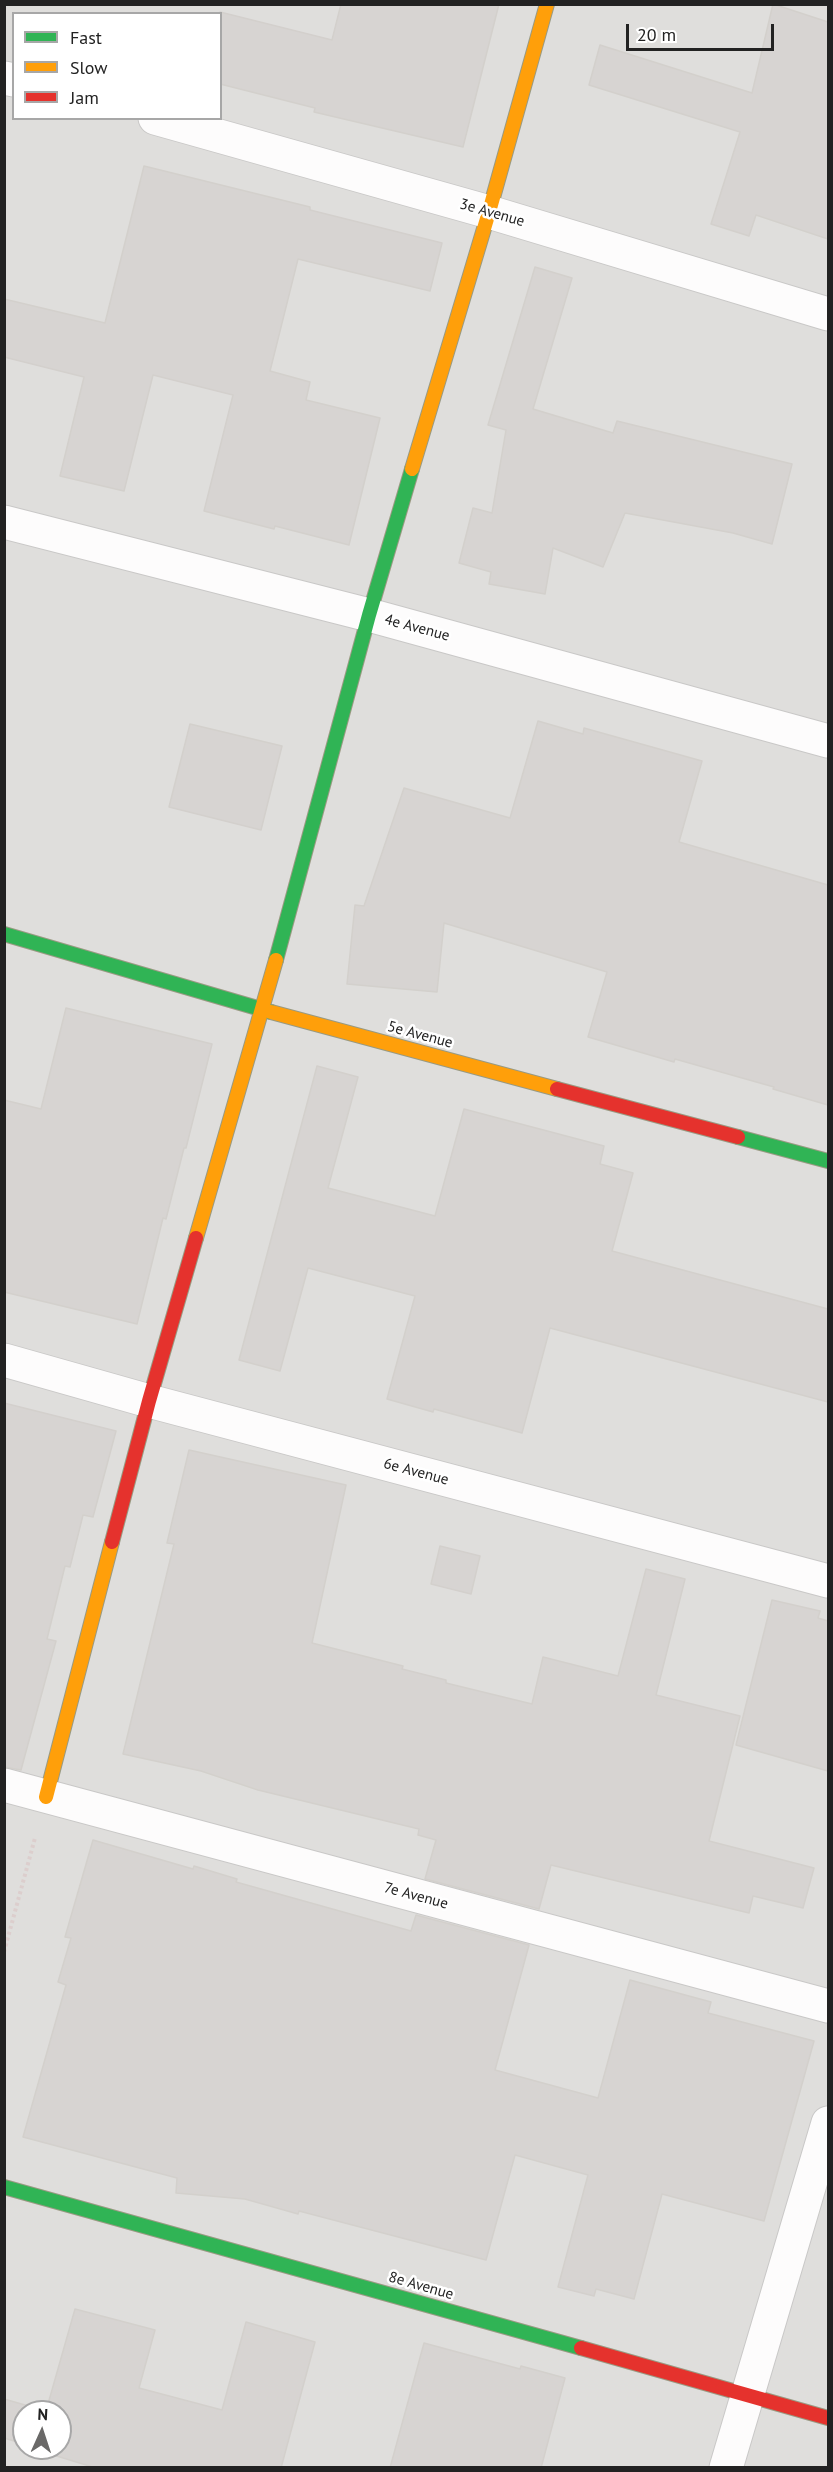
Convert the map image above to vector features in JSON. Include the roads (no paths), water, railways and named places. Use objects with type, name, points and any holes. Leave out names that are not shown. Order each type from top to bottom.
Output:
[{"type":"street","points":[[46,1797],[149,1401],[262,1010],[369,615],[489,212],[547,4]]},
{"type":"street","name":"3e Avenue","points":[[161,120],[489,212],[828,314]]},
{"type":"street","name":"4e Avenue","points":[[4,522],[369,615],[828,741]]},
{"type":"street","name":"5e Avenue","points":[[4,934],[262,1010],[828,1161]]},
{"type":"street","name":"6e Avenue","points":[[4,1360],[149,1401],[828,1581]]},
{"type":"street","name":"7e Avenue","points":[[4,1785],[828,2006]]},
{"type":"street","points":[[726,2468],[828,2123]]},
{"type":"street","name":"8e Avenue","points":[[4,2187],[828,2418]]}]
